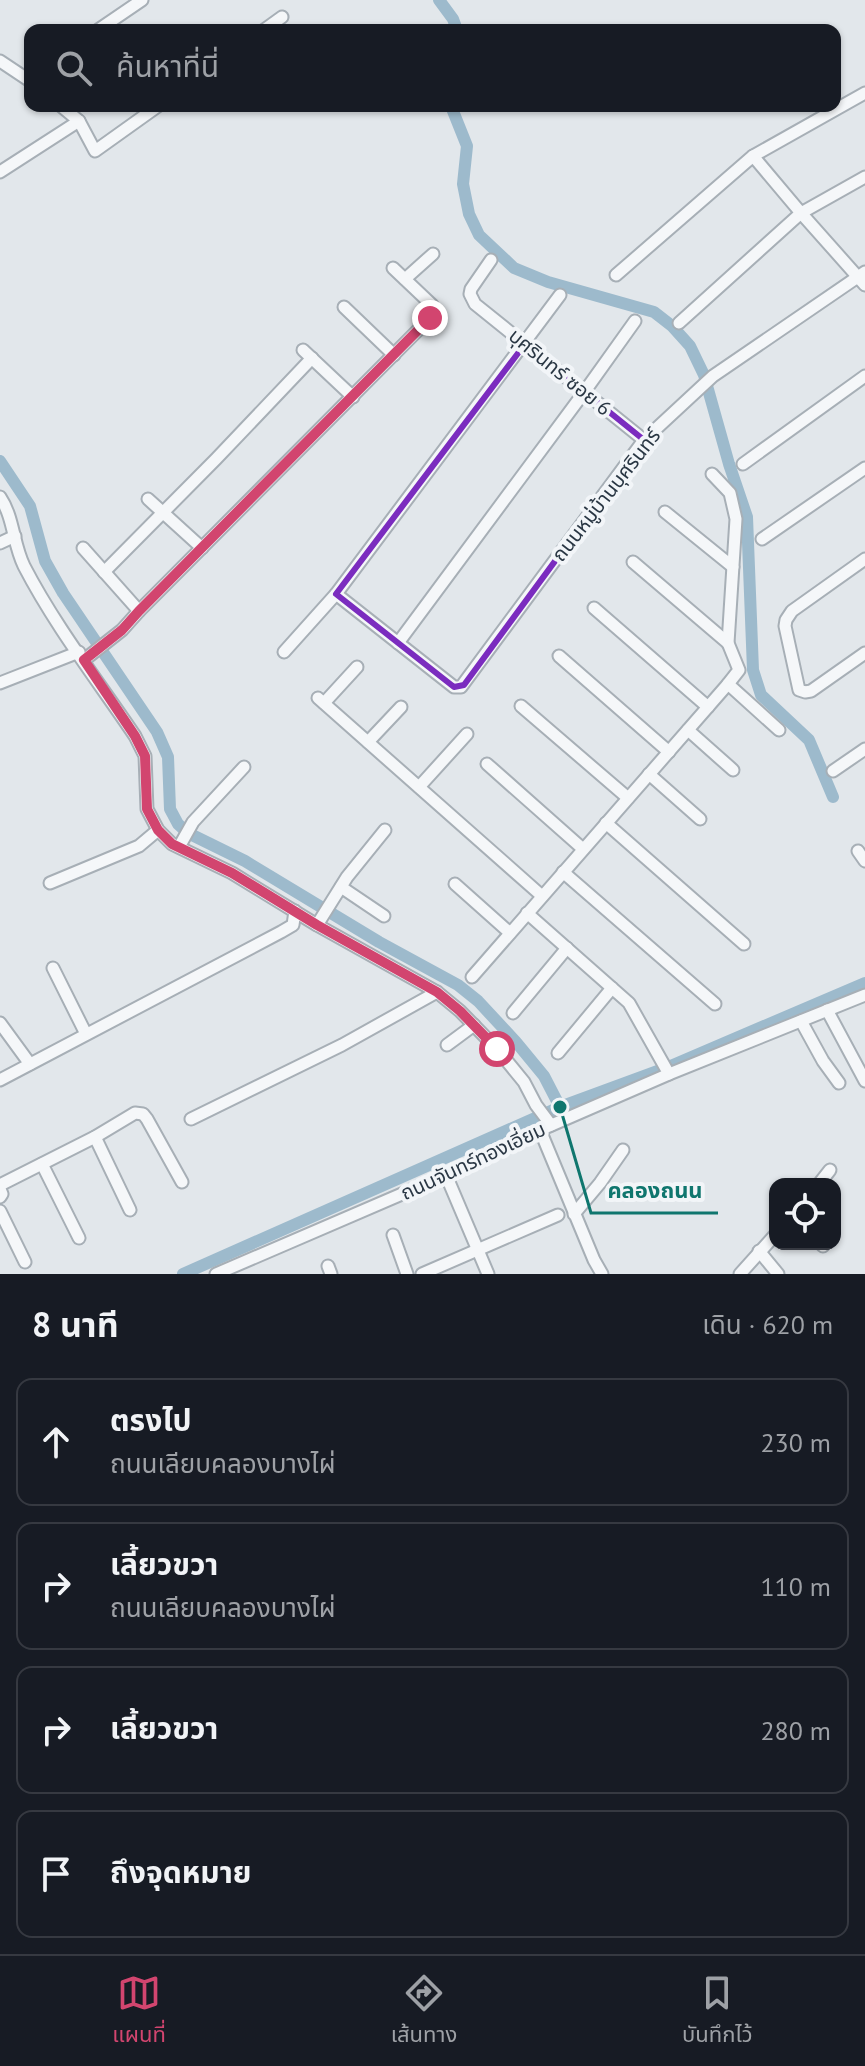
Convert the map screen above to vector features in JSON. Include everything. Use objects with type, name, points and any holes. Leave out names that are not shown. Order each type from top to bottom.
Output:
[{"type":"street","points":[[107,24],[142,0]]},
{"type":"street","points":[[272,24],[282,17]]},
{"type":"street","points":[[0,63],[24,76]]},
{"type":"street","points":[[841,106],[865,93]]},
{"type":"street","points":[[68,112],[79,121],[95,151],[150,112]]},
{"type":"street","points":[[616,275],[753,156],[831,112]]},
{"type":"street","points":[[0,172],[79,121]]},
{"type":"street","points":[[753,156],[801,213],[863,277]]},
{"type":"street","points":[[679,323],[801,213],[865,177]]},
{"type":"street","points":[[405,279],[433,254]]},
{"type":"street","name":"บุศรินทร์ ซอย 6","points":[[491,260],[471,289],[475,304],[644,440]]},
{"type":"street","points":[[0,683],[86,656],[112,640],[430,318],[432,305],[393,268]]},
{"type":"street","name":"ถนนหมู่บ้านบุศรินทร์","points":[[398,643],[454,687],[464,685],[644,440],[713,376],[863,277]]},
{"type":"street","points":[[284,652],[336,594],[560,295]]},
{"type":"street","points":[[344,307],[394,355]]},
{"type":"street","points":[[336,594],[398,643],[635,321]]},
{"type":"street","points":[[104,572],[164,513],[307,354],[353,397]]},
{"type":"street","points":[[743,464],[865,376]]},
{"type":"street","points":[[762,539],[865,468]]},
{"type":"street","points":[[472,977],[739,670],[728,643],[736,519],[730,493],[712,474]]},
{"type":"street","points":[[0,497],[8,508],[22,562],[42,597],[86,656],[145,756],[147,809],[158,830],[172,844],[184,839],[208,804],[244,767]]},
{"type":"street","points":[[148,499],[202,548]]},
{"type":"street","points":[[665,512],[733,567]]},
{"type":"street","points":[[0,543],[15,536]]},
{"type":"street","points":[[83,548],[139,611]]},
{"type":"street","points":[[865,559],[792,611],[785,626],[799,690],[802,692],[811,691],[865,653]]},
{"type":"street","points":[[633,562],[728,643]]},
{"type":"street","points":[[594,608],[708,707]]},
{"type":"street","points":[[559,656],[669,752]]},
{"type":"street","points":[[357,667],[321,701],[542,896]]},
{"type":"street","points":[[728,684],[779,730]]},
{"type":"street","points":[[521,706],[628,798]]},
{"type":"street","points":[[368,742],[401,707]]},
{"type":"street","points":[[688,730],[733,770]]},
{"type":"street","points":[[419,787],[467,734]]},
{"type":"street","points":[[833,771],[865,749]]},
{"type":"street","points":[[487,764],[583,849]]},
{"type":"street","points":[[649,774],[700,819]]},
{"type":"street","points":[[606,823],[744,944]]},
{"type":"street","points":[[50,883],[139,846],[158,830]]},
{"type":"street","points":[[320,920],[385,830]]},
{"type":"street","points":[[184,839],[232,873],[295,911],[320,920],[437,992],[474,1025],[524,1082],[536,1105],[546,1125],[574,1214],[602,1274]]},
{"type":"street","points":[[563,872],[715,1004]]},
{"type":"street","points":[[455,884],[510,933]]},
{"type":"street","points":[[341,887],[384,916]]},
{"type":"street","points":[[0,1080],[293,925],[295,911]]},
{"type":"street","points":[[527,913],[629,1003],[669,1074]]},
{"type":"street","points":[[513,1013],[567,948]]},
{"type":"street","points":[[53,968],[86,1034]]},
{"type":"street","points":[[558,1053],[612,988]]},
{"type":"street","points":[[191,1119],[342,1045],[437,992]]},
{"type":"street","name":"ถนนจันทร์ทองเอี่ยม","points":[[216,1274],[446,1175],[546,1125],[865,995]]},
{"type":"street","points":[[827,1010],[865,1081]]},
{"type":"street","points":[[801,1021],[839,1083]]},
{"type":"street","points":[[0,1023],[30,1064]]},
{"type":"street","points":[[447,1045],[474,1025]]},
{"type":"street","points":[[0,1197],[0,1187],[135,1113],[143,1114],[182,1182]]},
{"type":"street","points":[[95,1137],[130,1210]]},
{"type":"street","points":[[574,1214],[623,1150]]},
{"type":"street","points":[[42,1164],[79,1238]]},
{"type":"street","points":[[824,1178],[830,1170]]},
{"type":"street","points":[[446,1175],[488,1274]]},
{"type":"street","points":[[0,1211],[25,1262]]},
{"type":"street","points":[[422,1274],[558,1215]]},
{"type":"street","points":[[393,1235],[407,1274]]},
{"type":"street","points":[[740,1274],[769,1241]]},
{"type":"street","points":[[759,1251],[778,1274]]},
{"type":"highlighted area","points":[[525,344],[644,440],[464,685],[454,687],[336,594]]},
{"type":"waterway","points":[[439,0],[455,24]]},
{"type":"waterway","points":[[453,112],[467,146],[463,184],[469,214],[479,235],[514,268],[548,282],[654,312],[690,346],[704,375],[747,517],[753,670],[761,695],[809,740],[833,797]]},
{"type":"waterway","points":[[0,461],[30,506],[45,561],[63,593],[157,732],[168,757],[170,809],[178,824],[188,833],[245,861],[379,942],[458,985],[478,1001],[516,1042],[544,1076],[560,1107]]},
{"type":"waterway","points":[[183,1274],[560,1107],[666,1068],[865,983]]},
{"type":"place","name":"คลองถนน","points":[[560,1107]]},
{"type":"route","points":[[430,318],[122,630],[84,660],[145,756],[147,809],[158,830],[172,844],[232,873],[365,953],[437,992],[497,1049]]}]
